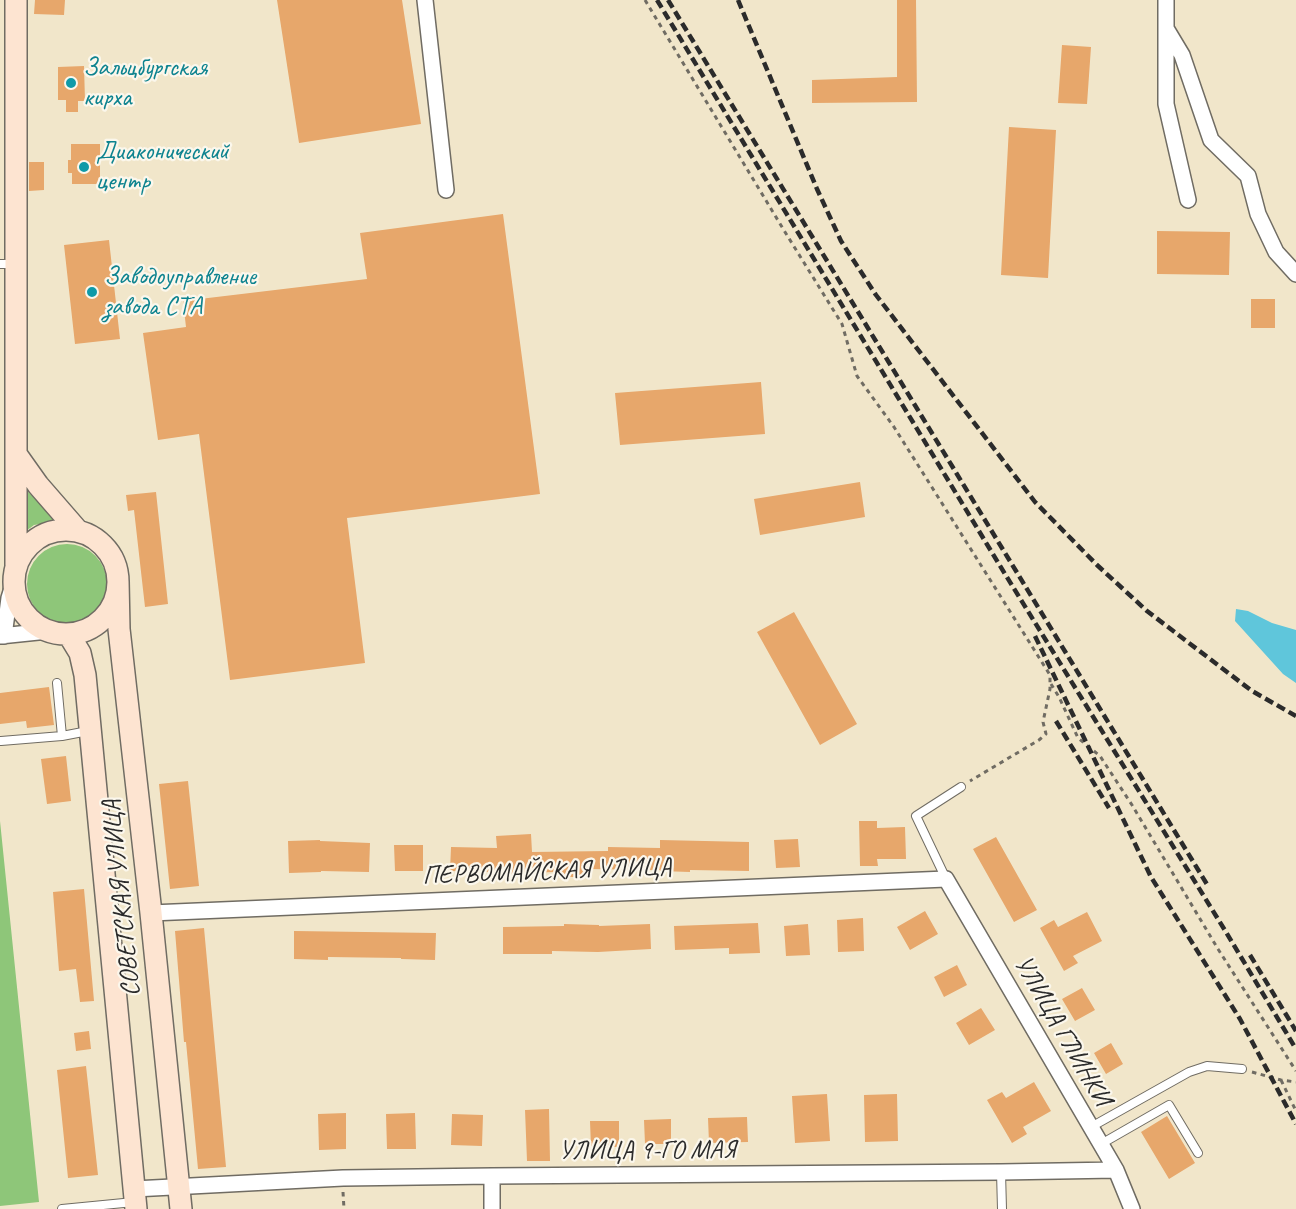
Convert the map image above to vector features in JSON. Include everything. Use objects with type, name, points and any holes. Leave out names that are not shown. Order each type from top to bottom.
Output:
[{"type":"main road","points":[[16,0],[8,264],[8,340],[14,443],[16,597],[21,610],[34,624],[48,632],[69,635],[88,630],[100,622],[109,612],[117,594],[118,581]]},
{"type":"main road","name":"СОВЕТСКАЯ УЛИЦА","points":[[14,443],[38,485],[78,531],[101,544],[114,562],[118,581],[119,629],[181,1209]]},
{"type":"main road","points":[[15,574],[24,551],[38,538],[52,532],[78,531]]},
{"type":"main road","name":"СОВЕТСКАЯ УЛИЦА","points":[[69,635],[80,653],[85,675],[135,1200]]},
{"type":"street","points":[[425,0],[446,190]]},
{"type":"street","points":[[1166,0],[1166,104],[1188,200]]},
{"type":"street","points":[[1167,30],[1182,55],[1211,140],[1248,176],[1258,214],[1276,252],[1296,274]]},
{"type":"street","points":[[15,574],[2,636],[48,632]]},
{"type":"street","name":"ПЕРВОМАЙСКАЯ УЛИЦА","points":[[151,913],[946,879]]},
{"type":"street","name":"УЛИЦА ГЛИНКИ","points":[[946,879],[1116,1170],[1132,1209]]},
{"type":"street","name":"УЛИЦА 9-ГО МАЯ","points":[[135,1200],[179,1188],[343,1178],[1116,1170]]},
{"type":"street","points":[[492,1176],[492,1209]]},
{"type":"lane","points":[[57,683],[62,736]]},
{"type":"lane","points":[[1,741],[62,736],[90,730]]},
{"type":"lane","points":[[946,879],[916,816],[961,787]]},
{"type":"lane","points":[[1091,1127],[1189,1072],[1207,1066],[1242,1069]]},
{"type":"lane","points":[[1101,1144],[1169,1105],[1198,1154]]},
{"type":"lane","points":[[1001,1172],[1002,1209]]},
{"type":"lane","points":[[62,1209],[135,1200]]},
{"type":"path","points":[[645,0],[843,324],[857,376],[894,426],[1050,675],[1050,689],[1043,722],[1046,734],[961,787]]},
{"type":"path","points":[[1050,682],[1078,738],[1100,756],[1296,1071]]},
{"type":"path","points":[[1242,1069],[1296,1082]]},
{"type":"path","points":[[1281,1080],[1296,1111]]},
{"type":"green space","points":[[24,488],[59,521],[34,525],[22,534]]},
{"type":"green space","points":[[67,544],[82,547],[95,556],[104,569],[107,584],[104,599],[95,612],[82,621],[67,624],[52,621],[39,612],[30,599],[27,584],[30,569],[39,556],[52,547]]},
{"type":"green space","points":[[0,821],[39,1202],[0,1206]]},
{"type":"water","points":[[1236,609],[1248,611],[1272,623],[1296,630],[1296,683],[1283,674],[1235,621]]},
{"type":"building","points":[[35,0],[65,0],[64,15],[34,14]]},
{"type":"building","points":[[277,0],[402,0],[421,124],[299,143]]},
{"type":"building","points":[[897,0],[916,0],[917,102],[812,103],[812,80],[897,77]]},
{"type":"building","points":[[1062,45],[1091,47],[1087,104],[1058,103]]},
{"type":"building","name":"Зальцбургская кирха","points":[[84,66],[85,101],[78,101],[78,112],[66,112],[66,100],[58,100],[58,67]]},
{"type":"building","points":[[1009,127],[1056,130],[1048,278],[1001,275]]},
{"type":"building","name":"Диаконический центр","points":[[71,144],[100,144],[100,184],[72,184],[72,173],[68,173]]},
{"type":"building","points":[[29,162],[44,162],[44,190],[29,191]]},
{"type":"building","points":[[503,214],[540,494],[347,518],[365,663],[230,680],[199,434],[158,440],[143,333],[186,327],[183,301],[367,279],[360,233]]},
{"type":"building","points":[[1157,231],[1230,232],[1229,275],[1157,274]]},
{"type":"building","name":"Заводоуправление завода СТА","points":[[109,240],[120,339],[75,344],[64,245]]},
{"type":"building","points":[[1251,299],[1275,299],[1275,328],[1251,328]]},
{"type":"building","points":[[761,382],[765,434],[620,445],[615,393]]},
{"type":"building","points":[[860,482],[865,517],[760,535],[754,499]]},
{"type":"building","points":[[156,492],[168,604],[145,607],[134,510],[128,511],[126,495]]},
{"type":"building","points":[[794,612],[857,724],[820,745],[757,632]]},
{"type":"building","points":[[49,687],[54,725],[27,728],[26,721],[0,724],[0,693]]},
{"type":"building","points":[[66,756],[71,801],[47,804],[41,759]]},
{"type":"building","points":[[188,781],[199,886],[170,889],[159,784]]},
{"type":"building","points":[[859,821],[877,821],[877,828],[905,827],[906,859],[877,859],[878,866],[860,866]]},
{"type":"building","points":[[531,834],[532,852],[608,851],[608,847],[660,848],[660,840],[749,842],[749,871],[586,869],[586,877],[554,877],[554,872],[498,874],[498,872],[450,871],[451,847],[497,848],[496,836]]},
{"type":"building","points":[[996,837],[1037,910],[1014,922],[973,849]]},
{"type":"building","points":[[798,839],[800,867],[776,868],[774,840]]},
{"type":"building","points":[[288,841],[370,843],[369,872],[289,873]]},
{"type":"building","points":[[394,845],[423,845],[423,871],[395,871]]},
{"type":"building","points":[[84,889],[94,1001],[80,1002],[76,969],[59,971],[53,892]]},
{"type":"building","points":[[925,911],[938,934],[910,950],[897,927]]},
{"type":"building","points":[[1087,912],[1102,941],[1073,956],[1078,963],[1064,971],[1040,928],[1054,920],[1058,927]]},
{"type":"building","points":[[863,918],[864,951],[838,952],[837,920]]},
{"type":"building","points":[[758,923],[760,953],[729,954],[729,948],[675,950],[674,926]]},
{"type":"building","points":[[564,924],[599,926],[650,924],[651,949],[503,954],[503,927],[564,926]]},
{"type":"building","points":[[808,924],[810,955],[786,956],[784,926]]},
{"type":"building","points":[[204,928],[226,1167],[198,1169],[175,931]]},
{"type":"building","points":[[294,931],[436,933],[435,960],[328,957],[328,960],[294,959]]},
{"type":"building","points":[[957,965],[967,985],[944,997],[934,977]]},
{"type":"building","points":[[1082,988],[1095,1010],[1075,1021],[1062,999]]},
{"type":"building","points":[[981,1008],[995,1030],[969,1045],[956,1023]]},
{"type":"building","points":[[89,1031],[91,1049],[76,1051],[74,1033]]},
{"type":"building","points":[[1111,1043],[1123,1064],[1106,1074],[1094,1053]]},
{"type":"building","points":[[86,1066],[98,1175],[68,1178],[57,1070]]},
{"type":"building","points":[[1034,1082],[1051,1111],[1023,1127],[1027,1134],[1012,1143],[987,1100],[1002,1092],[1006,1098]]},
{"type":"building","points":[[827,1094],[830,1141],[795,1143],[792,1096]]},
{"type":"building","points":[[897,1094],[898,1141],[865,1142],[864,1095]]},
{"type":"building","points":[[549,1109],[550,1161],[527,1161],[525,1110]]},
{"type":"building","points":[[346,1113],[346,1149],[319,1150],[318,1114]]},
{"type":"building","points":[[415,1113],[416,1149],[387,1149],[386,1114]]},
{"type":"building","points":[[452,1114],[483,1115],[482,1146],[451,1145]]},
{"type":"building","points":[[1167,1116],[1195,1163],[1169,1179],[1141,1132]]},
{"type":"building","points":[[747,1117],[748,1142],[709,1143],[708,1118]]},
{"type":"building","points":[[671,1119],[671,1144],[645,1144],[644,1120]]},
{"type":"building","points":[[590,1121],[619,1121],[619,1147],[591,1147]]},
{"type":"railway","points":[[657,0],[1296,1049]]},
{"type":"railway","points":[[668,0],[1208,886]]},
{"type":"railway","points":[[738,0],[841,241],[876,295],[1035,502],[1097,565],[1147,611],[1252,691],[1296,716]]},
{"type":"railway","points":[[1035,636],[1151,877],[1240,1019],[1296,1124]]},
{"type":"railway","points":[[1056,721],[1109,808]]},
{"type":"railway","points":[[1250,955],[1296,1031]]},
{"type":"place","name":"Зальцбургская кирха","points":[[71,83]]},
{"type":"place","name":"Диаконический центр","points":[[84,167]]},
{"type":"place","name":"Заводоуправление завода СТА","points":[[92,292]]}]
